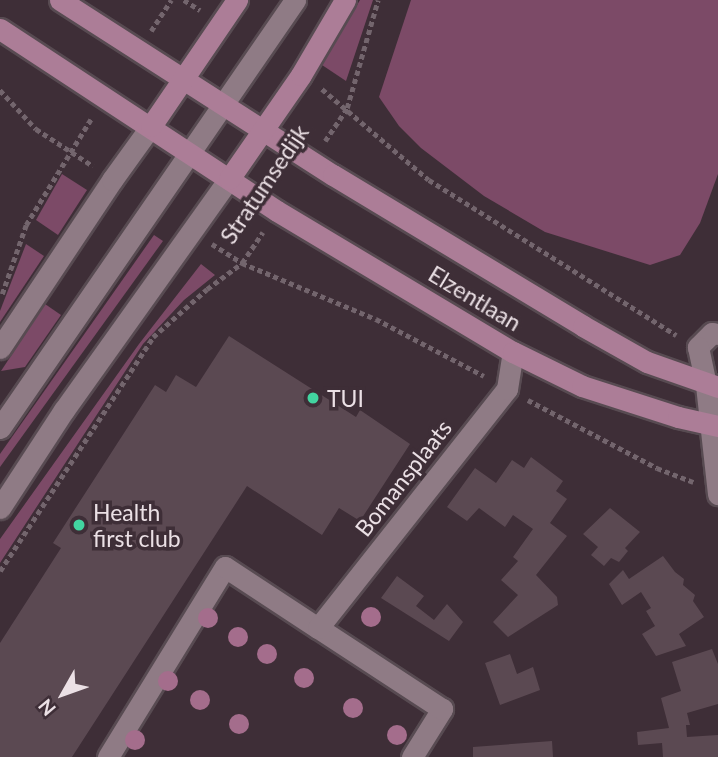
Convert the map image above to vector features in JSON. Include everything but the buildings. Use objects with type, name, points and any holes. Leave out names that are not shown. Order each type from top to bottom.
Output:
[{"type":"main road","name":"Elzentlaan","points":[[60,0],[262,130],[583,326],[647,362],[712,386]]},
{"type":"main road","points":[[151,126],[237,0]]},
{"type":"main road","name":"Stratumsedijk","points":[[229,179],[301,75],[345,0]]},
{"type":"main road","name":"Elzentlaan","points":[[0,29],[278,211],[513,352],[582,386],[715,425]]},
{"type":"street","points":[[0,428],[295,0]]},
{"type":"street","points":[[0,348],[107,186],[151,126]]},
{"type":"street","name":"Stratumsedijk","points":[[0,508],[64,410],[229,179]]},
{"type":"street","points":[[718,334],[712,333],[698,347],[712,386],[718,494]]},
{"type":"street","name":"Bomansplaats","points":[[318,628],[507,389],[513,352]]},
{"type":"street","points":[[108,757],[225,567],[442,709],[412,757]]},
{"type":"path","points":[[138,50],[171,0]]},
{"type":"path","name":"Stratumsedijk","points":[[312,160],[347,108],[378,0]]},
{"type":"path","points":[[0,90],[36,129],[69,150]]},
{"type":"path","points":[[0,298],[26,225],[69,150],[107,97]]},
{"type":"path","points":[[347,108],[429,180],[623,303],[698,347]]},
{"type":"path","name":"Stratumsedijk","points":[[0,571],[153,337],[207,289],[242,263],[278,211]]},
{"type":"path","points":[[242,263],[280,278]]},
{"type":"shaded area","points":[[360,0],[373,0],[346,81],[322,65]]},
{"type":"shaded area","points":[[411,0],[718,0],[718,174],[700,223],[680,255],[650,265],[545,232],[484,196],[421,148],[399,126],[379,97]]},
{"type":"shaded area","points":[[62,174],[87,190],[58,235],[36,220]]},
{"type":"shaded area","points":[[154,235],[163,241],[0,467],[0,454]]},
{"type":"shaded area","points":[[26,244],[44,256],[0,322],[0,311]]},
{"type":"shaded area","points":[[201,264],[215,275],[184,300],[143,344],[0,563],[0,539],[139,344]]},
{"type":"shaded area","points":[[45,304],[61,315],[25,367],[1,371]]},
{"type":"place","name":"TUI","points":[[313,398]]},
{"type":"place","name":"Health first club","points":[[79,525]]}]
